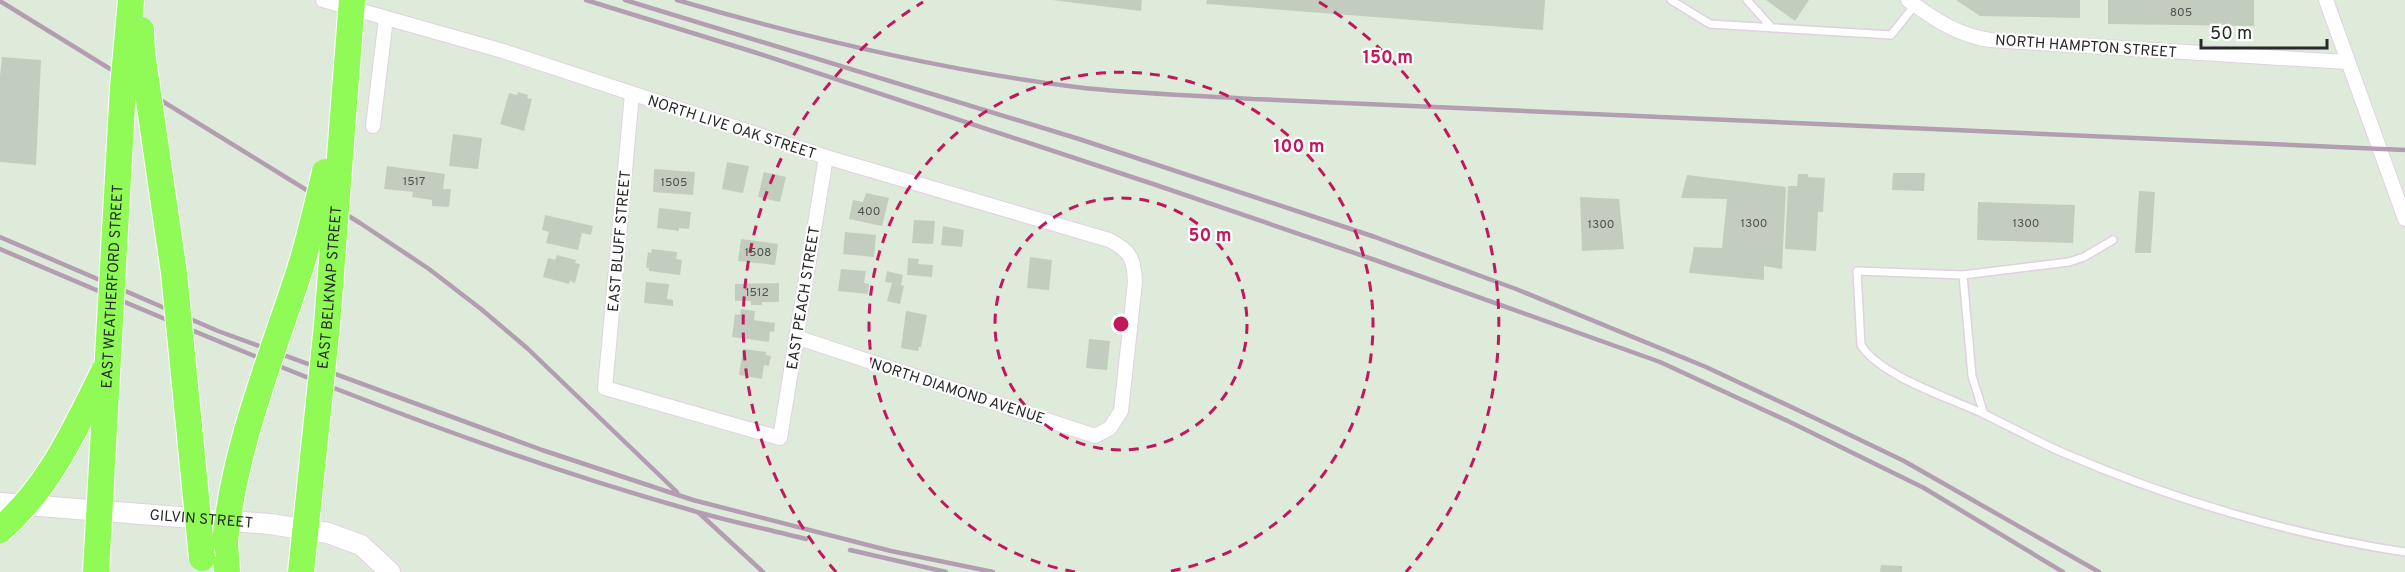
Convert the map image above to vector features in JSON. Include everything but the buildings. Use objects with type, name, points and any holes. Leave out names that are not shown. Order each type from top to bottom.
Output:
[{"type":"highway","name":"EAST WEATHERFORD STREET","points":[[96,572],[123,99],[131,0]]},
{"type":"highway","points":[[139,0],[142,52],[175,285],[204,572]]},
{"type":"highway","name":"EAST BELKNAP STREET","points":[[301,572],[327,325],[352,0]]},
{"type":"highway","points":[[227,572],[225,542],[232,485],[253,410],[310,233],[334,129],[348,51]]},
{"type":"highway","points":[[0,530],[32,499],[47,478],[109,360]]},
{"type":"main road","name":"GILVIN STREET","points":[[0,503],[270,524],[328,533],[361,545],[390,572]]},
{"type":"street","name":"NORTH LIVE OAK STREET","points":[[323,0],[503,51],[826,157],[1123,246],[1134,262],[1135,282],[1121,411],[1114,420]]},
{"type":"street","points":[[2326,0],[2405,219]]},
{"type":"street","name":"NORTH HAMPTON STREET","points":[[1912,3],[1938,22],[1971,37],[1989,40],[2347,62]]},
{"type":"street","points":[[373,126],[386,18]]},
{"type":"street","name":"EAST BLUFF STREET","points":[[632,94],[605,388],[780,438]]},
{"type":"street","name":"EAST PEACH STREET","points":[[780,438],[826,157]]},
{"type":"street","name":"NORTH DIAMOND AVENUE","points":[[796,337],[1095,436],[1110,428],[1114,420]]},
{"type":"lane","points":[[1671,0],[1710,24],[1891,35],[1912,3]]},
{"type":"lane","points":[[1747,0],[1772,28]]},
{"type":"lane","points":[[2112,240],[2084,257],[2069,262],[1963,275],[1857,271],[1862,345],[1874,361],[1892,373],[2066,454],[2180,498],[2299,530],[2367,546],[2405,552]]},
{"type":"lane","points":[[1963,275],[1972,376],[1984,414]]},
{"type":"railway","points":[[586,0],[757,53],[1156,185],[1375,260],[1660,362],[1792,423],[1924,488],[2063,572]]},
{"type":"railway","points":[[625,0],[1079,139],[1375,237],[1516,289],[1706,367],[1904,461],[2099,572]]},
{"type":"railway","points":[[677,0],[825,40],[925,62],[1025,80],[1142,93],[2405,150]]},
{"type":"railway","points":[[0,1],[360,223],[429,269],[527,348],[677,492]]},
{"type":"railway","points":[[0,237],[218,331],[542,450],[693,500],[891,551],[993,572]]},
{"type":"railway","points":[[0,249],[254,356],[512,454],[599,483],[702,513],[806,539]]},
{"type":"railway","points":[[699,513],[763,572]]},
{"type":"railway","points":[[850,550],[946,572]]}]
